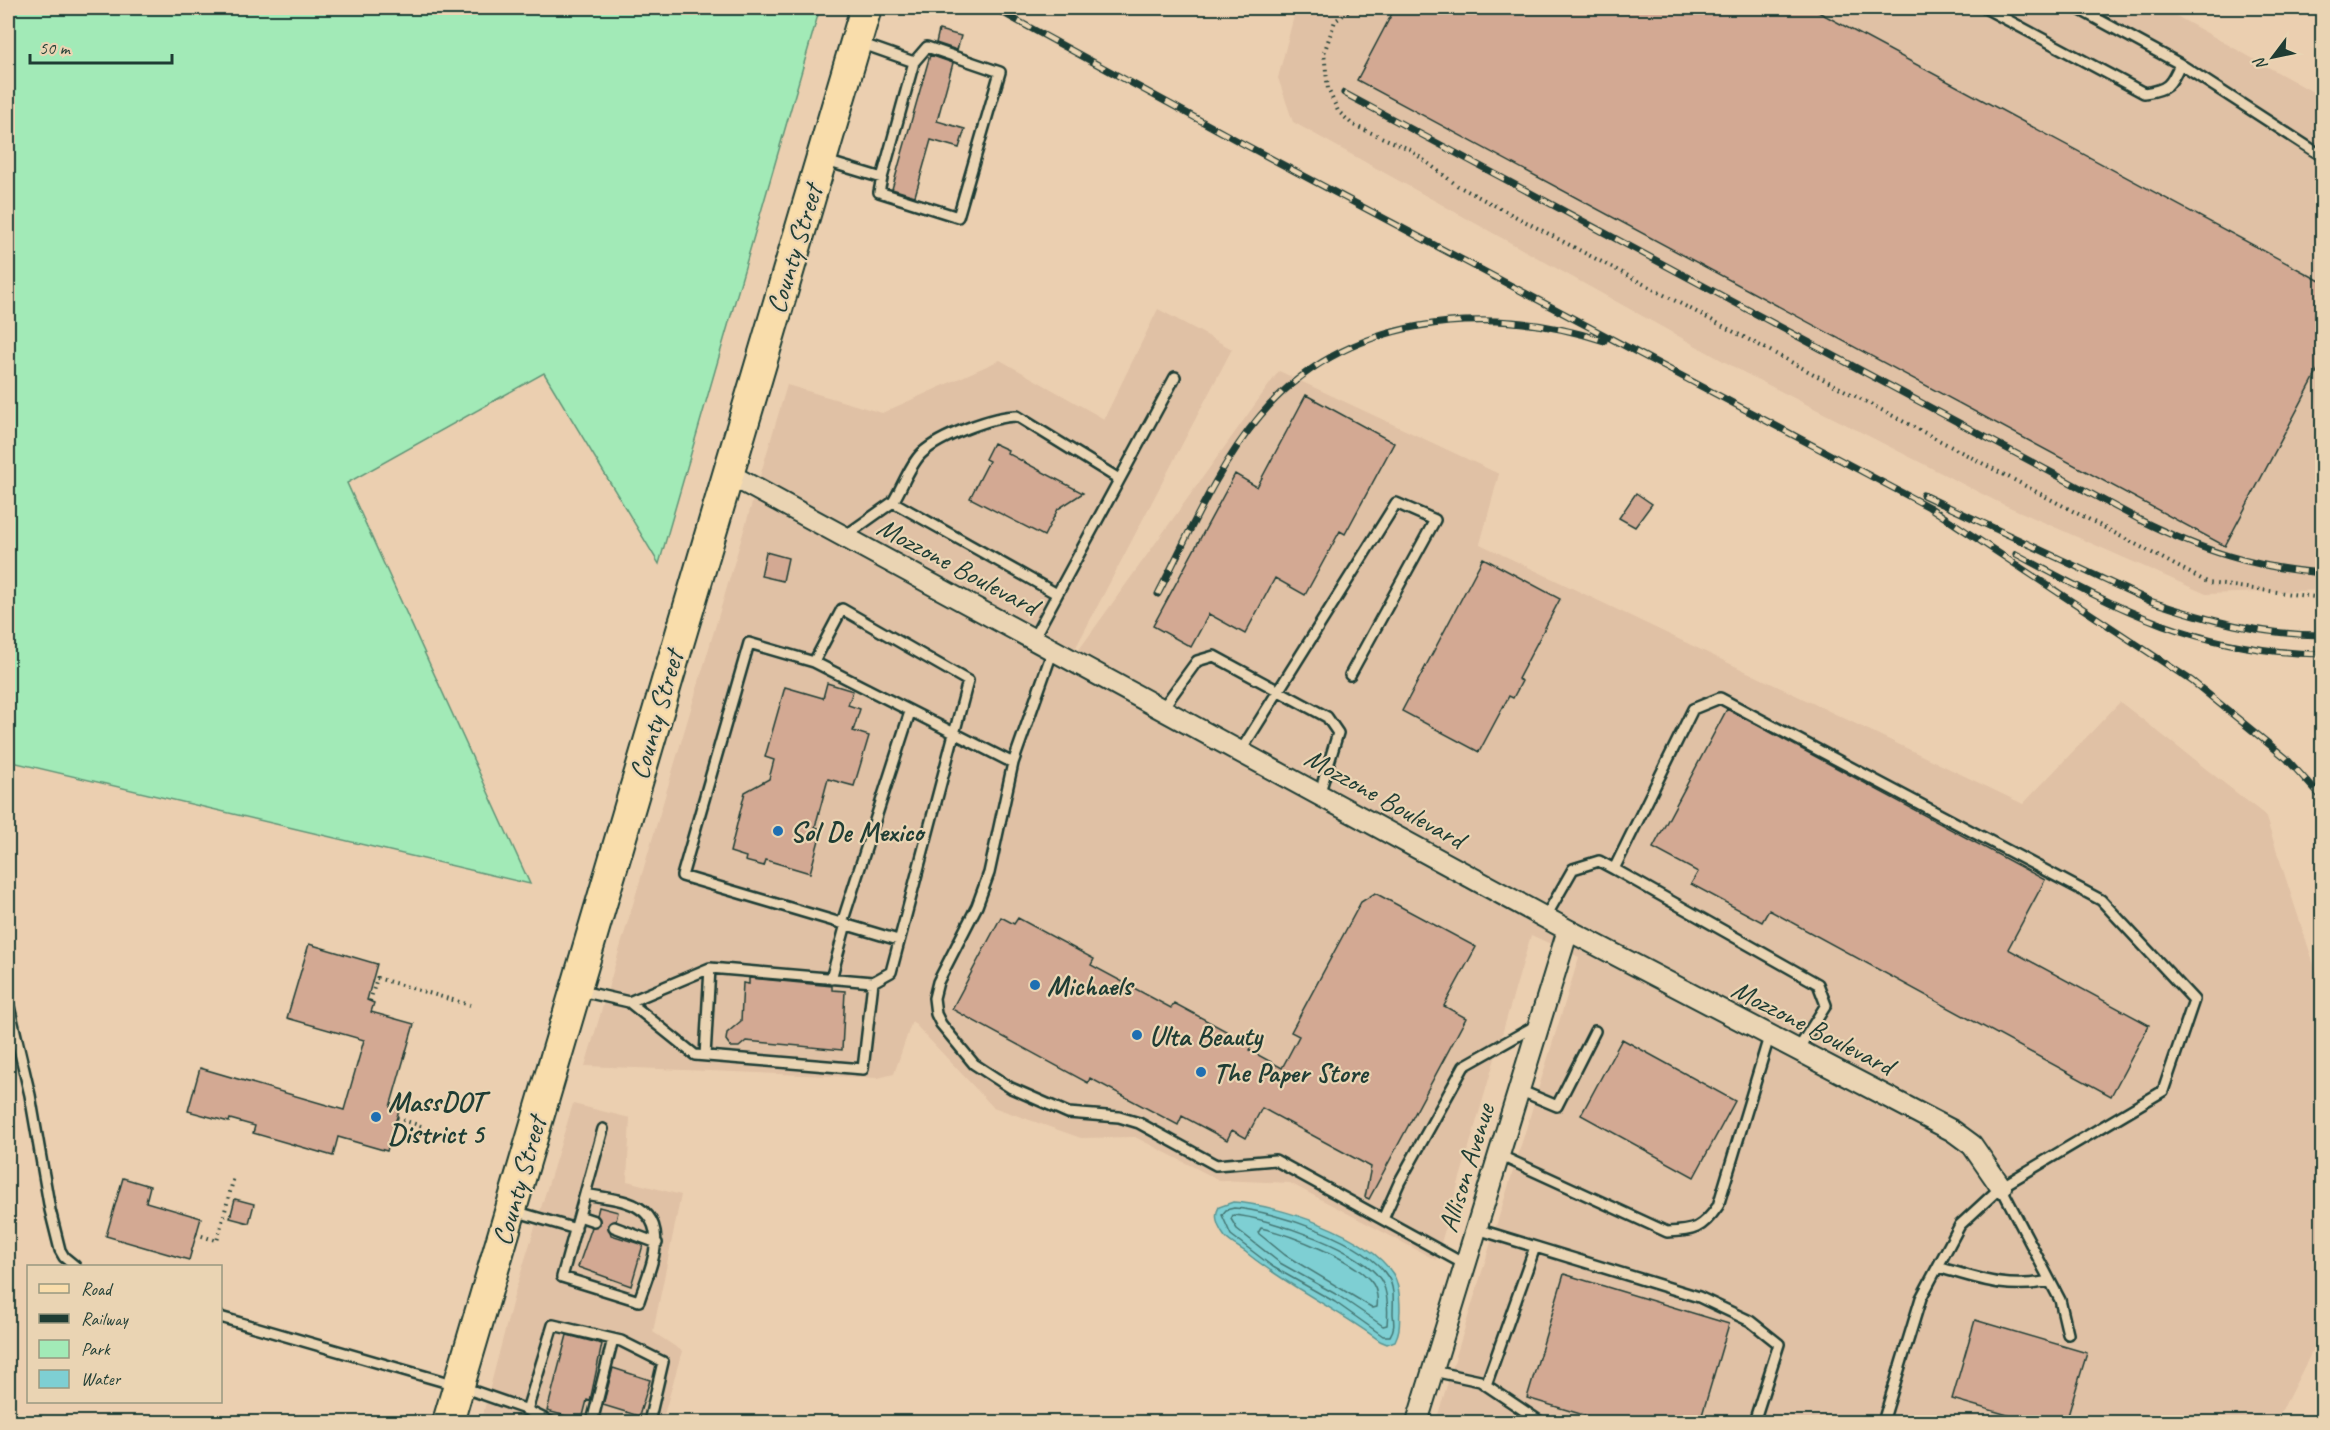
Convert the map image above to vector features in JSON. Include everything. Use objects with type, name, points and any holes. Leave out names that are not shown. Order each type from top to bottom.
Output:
[{"type":"main road","name":"County Street","points":[[448,1422],[866,8]]},
{"type":"street","name":"Mozzone Boulevard","points":[[727,473],[1545,918],[1769,1037],[1953,1131],[1972,1144],[2001,1187]]},
{"type":"street","name":"Allison Avenue","points":[[1417,1422],[1568,930]]},
{"type":"lane","points":[[1985,8],[2144,93],[2160,91],[2173,82],[2180,64]]},
{"type":"lane","points":[[2078,8],[2180,64],[2322,156]]},
{"type":"lane","points":[[856,41],[914,62]]},
{"type":"lane","points":[[927,47],[1000,72],[958,217],[879,192],[914,62],[927,47]]},
{"type":"lane","points":[[821,159],[882,178]]},
{"type":"lane","points":[[1033,639],[1175,377]]},
{"type":"lane","points":[[844,537],[893,502],[921,454],[943,440],[1002,416],[1017,416],[1119,479]]},
{"type":"lane","points":[[893,502],[1057,594]]},
{"type":"lane","points":[[1240,752],[1396,503],[1435,520],[1350,675]]},
{"type":"lane","points":[[629,1002],[710,968],[873,982],[891,972],[968,681],[842,609],[814,662]]},
{"type":"lane","points":[[898,940],[682,876],[749,644],[814,662],[1013,763]]},
{"type":"lane","points":[[1053,650],[1013,763],[989,873],[977,906],[938,982],[934,998],[936,1014],[956,1045],[974,1064],[1011,1088],[1068,1113],[1119,1117],[1139,1123],[1216,1165],[1275,1160],[1466,1265]]},
{"type":"lane","points":[[1162,710],[1197,661],[1214,656],[1278,688],[1327,717],[1338,733],[1319,795]]},
{"type":"lane","points":[[1614,869],[1693,709],[1720,698],[2101,900],[2194,1000],[2163,1091],[2001,1187],[1960,1225],[1922,1298],[1883,1422]]},
{"type":"lane","points":[[831,979],[844,924],[910,712]]},
{"type":"lane","points":[[1545,918],[1573,869],[1599,861],[1818,984],[1826,1005],[1797,1051]]},
{"type":"lane","points":[[705,1056],[710,968]]},
{"type":"lane","points":[[575,990],[629,1002],[695,1055],[863,1069],[873,982]]},
{"type":"lane","points":[[8,1002],[30,1095],[57,1240],[64,1257],[74,1265]]},
{"type":"lane","points":[[1383,1220],[1400,1181],[1464,1066],[1539,1024]]},
{"type":"lane","points":[[1519,1090],[1557,1106],[1595,1031]]},
{"type":"lane","points":[[1499,1155],[1667,1232],[1692,1231],[1708,1221],[1718,1206],[1769,1037]]},
{"type":"lane","points":[[585,1194],[627,1202],[640,1209],[650,1219],[657,1233],[657,1243],[639,1301],[562,1276],[576,1229],[579,1215],[603,1130]]},
{"type":"lane","points":[[2001,1187],[2060,1300],[2068,1334]]},
{"type":"lane","points":[[511,1210],[576,1229]]},
{"type":"lane","points":[[579,1215],[594,1221]]},
{"type":"lane","points":[[614,1227],[657,1243]]},
{"type":"lane","points":[[1477,1229],[1699,1297],[1750,1320],[1779,1344],[1754,1422]]},
{"type":"lane","points":[[1486,1385],[1535,1247]]},
{"type":"lane","points":[[1938,1267],[1992,1283],[2023,1287],[2050,1281]]},
{"type":"lane","points":[[222,1318],[459,1386],[526,1410],[551,1422]]},
{"type":"lane","points":[[526,1410],[553,1324],[613,1339],[663,1362],[649,1422]]},
{"type":"lane","points":[[592,1422],[613,1339]]},
{"type":"lane","points":[[1433,1371],[1480,1381],[1541,1422]]},
{"type":"path","points":[[1353,8],[1335,21],[1324,53],[1328,89],[1338,111],[1353,125],[1409,149],[1458,186],[2209,583],[2322,598]]},
{"type":"path","points":[[370,1001],[377,978],[470,1005]]},
{"type":"path","points":[[397,1118],[421,1126]]},
{"type":"path","points":[[196,1234],[217,1241],[234,1177]]},
{"type":"shaded area","points":[[1296,8],[2162,8],[2322,97],[2322,590],[2206,594],[1998,502],[1743,372],[1293,122],[1278,78]]},
{"type":"shaded area","points":[[1158,309],[1232,349],[1063,672],[1279,371],[1499,474],[1480,544],[2023,804],[2120,702],[2265,815],[2322,989],[2322,1332],[2276,1422],[1436,1421],[1579,957],[1531,935],[1436,1260],[1290,1183],[1219,1180],[1135,1137],[1081,1138],[993,1107],[912,1021],[894,1074],[878,1078],[585,1066],[787,385],[882,413],[1000,360],[1104,419]]},
{"type":"shaded area","points":[[573,1104],[630,1118],[627,1181],[681,1195],[653,1332],[682,1351],[662,1422],[481,1422],[515,1292]]},
{"type":"green space","points":[[8,8],[820,8],[659,564],[544,373],[347,483],[530,884],[8,761]]},
{"type":"water","points":[[1233,1202],[1274,1209],[1320,1224],[1364,1246],[1381,1260],[1393,1274],[1399,1292],[1399,1326],[1395,1341],[1387,1344],[1380,1341],[1280,1277],[1227,1239],[1219,1227],[1217,1211],[1219,1207]]},
{"type":"building","points":[[1395,8],[1811,8],[2322,282],[2322,363],[2225,546],[1357,80]]},
{"type":"building","points":[[939,30],[961,36],[957,50],[936,43]]},
{"type":"building","points":[[930,55],[953,63],[937,121],[965,129],[959,148],[931,140],[915,196],[892,189]]},
{"type":"building","points":[[1306,395],[1394,443],[1345,534],[1340,531],[1305,595],[1275,578],[1245,634],[1209,614],[1191,647],[1153,626],[1235,474],[1257,487]]},
{"type":"building","points":[[993,443],[1008,450],[1007,453],[1083,493],[1058,509],[1044,536],[970,498],[989,461],[985,459]]},
{"type":"building","points":[[1636,493],[1652,504],[1635,527],[1619,518]]},
{"type":"building","points":[[766,552],[788,558],[783,581],[761,576]]},
{"type":"building","points":[[1483,558],[1560,599],[1518,679],[1522,681],[1513,698],[1509,696],[1479,752],[1402,711]]},
{"type":"building","points":[[827,683],[853,691],[848,705],[860,709],[853,731],[869,736],[854,786],[828,779],[815,827],[822,829],[810,873],[766,860],[764,866],[745,861],[746,857],[730,852],[745,792],[769,779],[774,760],[765,757],[785,687],[823,698]]},
{"type":"building","points":[[1727,709],[2045,880],[2008,949],[2149,1025],[2111,1096],[1769,910],[1762,922],[1691,884],[1698,872],[1653,848]]},
{"type":"building","points":[[1375,893],[1476,947],[1444,1006],[1466,1018],[1369,1199],[1365,1197],[1371,1167],[1262,1108],[1246,1138],[1232,1130],[1227,1140],[1182,1116],[1178,1125],[1090,1078],[1088,1083],[952,1009],[1001,917],[1014,924],[1018,918],[1094,959],[1091,965],[1171,1008],[1174,1003],[1252,1045],[1249,1050],[1282,1068],[1299,1036],[1291,1032],[1361,902]]},
{"type":"building","points":[[309,944],[377,964],[367,1000],[374,1003],[371,1012],[414,1024],[390,1107],[399,1110],[387,1151],[338,1137],[333,1156],[253,1133],[255,1126],[188,1111],[200,1068],[344,1110],[364,1040],[287,1018]]},
{"type":"building","points":[[749,978],[832,986],[832,990],[845,991],[842,1050],[746,1041],[739,1047],[731,1047],[726,1040],[727,1033],[741,1021],[743,983],[749,984]]},
{"type":"building","points":[[1622,1039],[1735,1101],[1694,1177],[1581,1115]]},
{"type":"building","points":[[123,1178],[150,1186],[146,1202],[201,1218],[189,1260],[106,1236]]},
{"type":"building","points":[[235,1199],[254,1204],[249,1223],[230,1218]]},
{"type":"building","points":[[599,1207],[618,1212],[616,1221],[608,1225],[611,1235],[643,1245],[631,1286],[578,1267],[592,1227],[600,1224],[597,1215]]},
{"type":"building","points":[[1564,1274],[1729,1324],[1700,1422],[1607,1422],[1527,1398]]},
{"type":"building","points":[[1975,1320],[2087,1353],[2066,1422],[2032,1422],[1952,1399]]},
{"type":"building","points":[[567,1335],[602,1344],[590,1401],[587,1400],[582,1420],[547,1411]]},
{"type":"building","points":[[613,1368],[650,1380],[639,1416],[603,1405]]},
{"type":"railway","points":[[994,8],[1238,141],[1929,507],[2192,681],[2286,758],[2322,798]]},
{"type":"railway","points":[[1344,93],[2140,520],[2206,549],[2228,556],[2273,567],[2322,573]]},
{"type":"railway","points":[[1158,594],[1204,502],[1245,436],[1260,416],[1294,382],[1333,356],[1375,338],[1419,326],[1465,321],[1512,322],[1559,329],[1604,341]]},
{"type":"railway","points":[[1923,495],[2150,601],[2234,625],[2278,632],[2322,635]]},
{"type":"railway","points":[[2016,554],[2127,610],[2199,637],[2237,646],[2322,654]]},
{"type":"place","name":"Sol De Mexico","points":[[778,831]]},
{"type":"place","name":"Michaels","points":[[1035,985]]},
{"type":"place","name":"Ulta Beauty","points":[[1137,1035]]},
{"type":"place","name":"The Paper Store","points":[[1201,1072]]},
{"type":"place","name":"MassDOT District 5","points":[[376,1117]]}]
